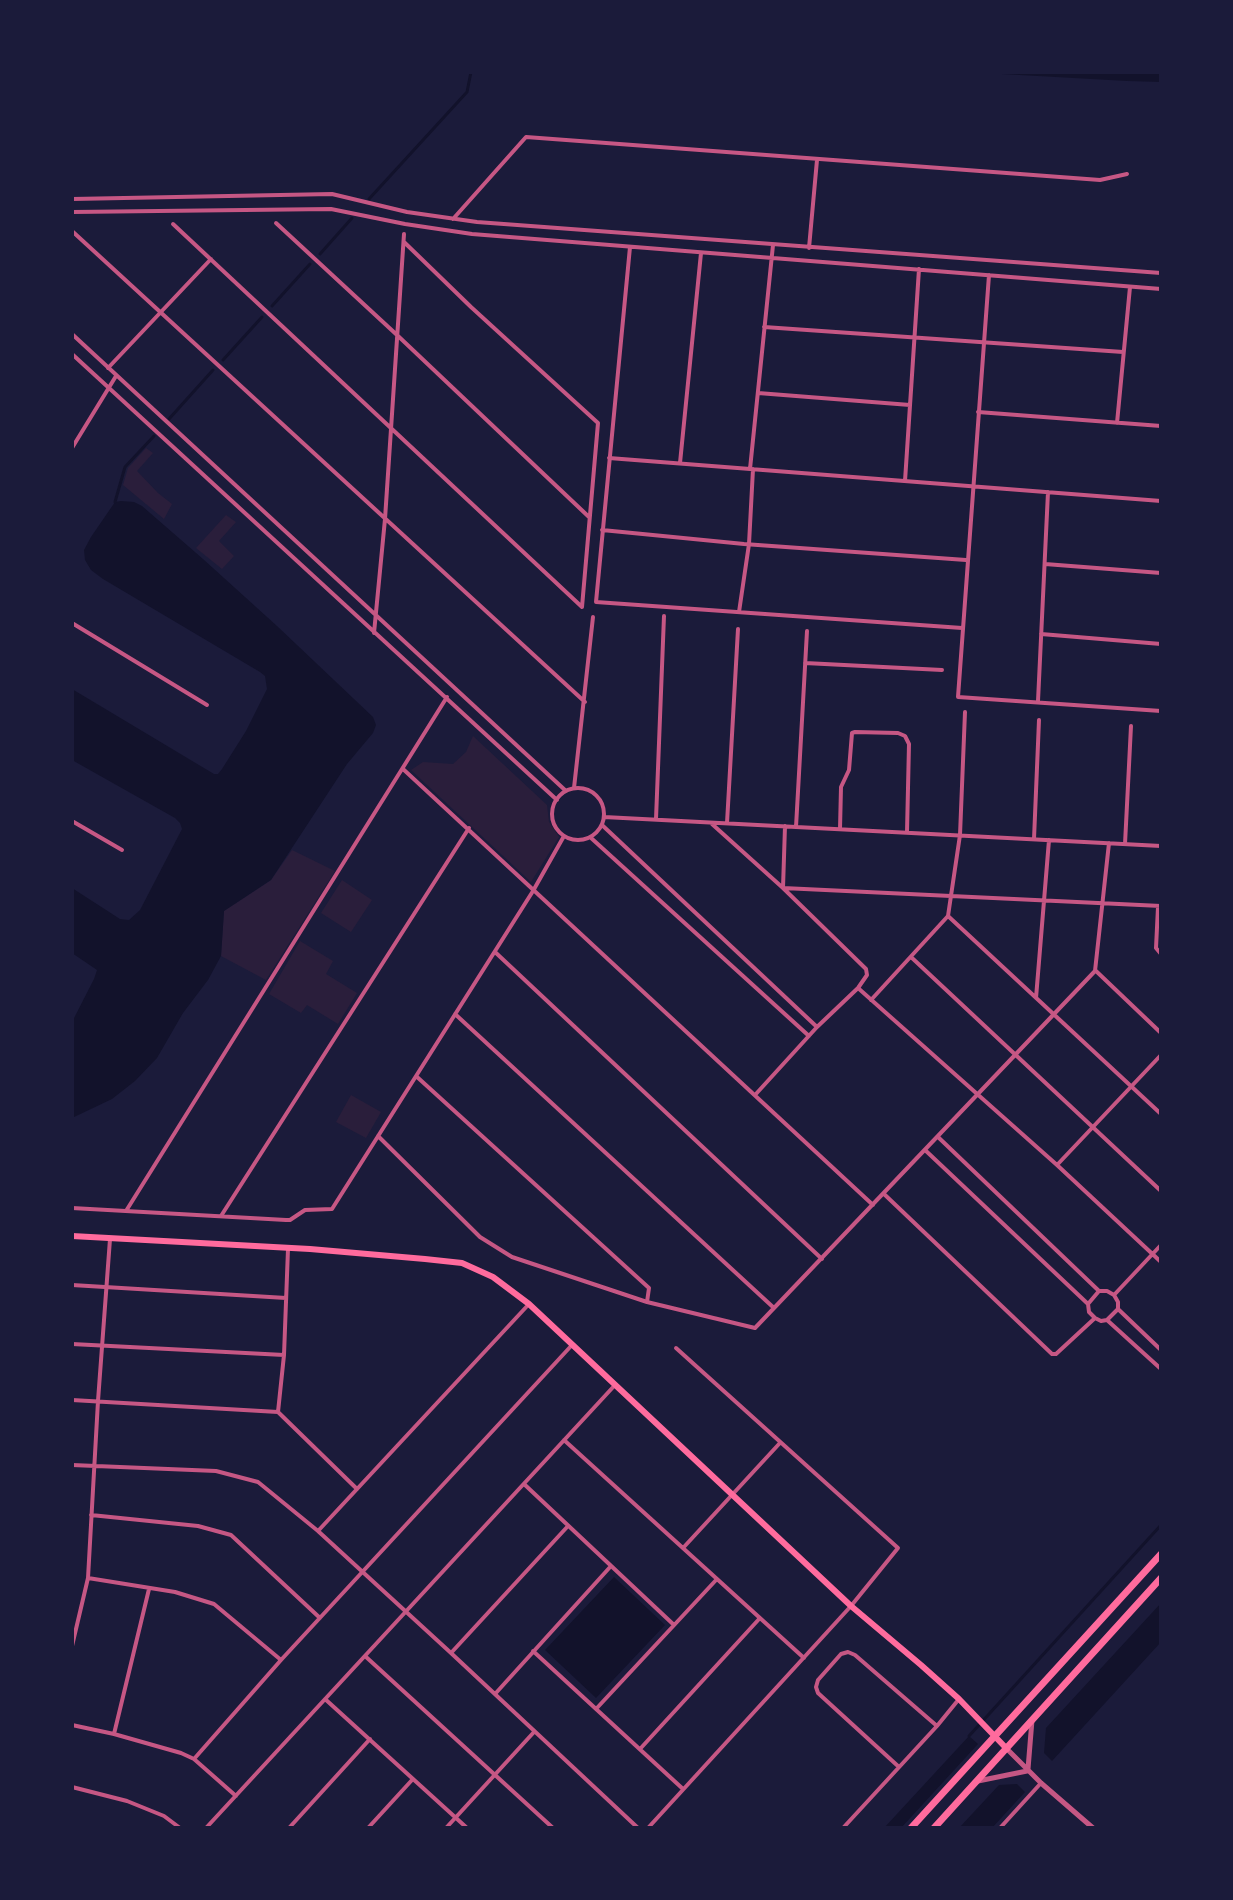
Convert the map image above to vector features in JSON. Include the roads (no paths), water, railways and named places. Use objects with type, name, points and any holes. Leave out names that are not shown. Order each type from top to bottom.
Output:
[{"type":"main road","points":[[72,1236],[288,1248],[462,1263],[493,1277],[529,1304],[851,1606],[959,1699],[1007,1749]]},
{"type":"main road","points":[[911,1828],[1161,1554]]},
{"type":"main road","points":[[934,1828],[1161,1578]]},
{"type":"street","points":[[453,219],[526,137],[1100,180],[1127,174]]},
{"type":"street","points":[[809,248],[817,160]]},
{"type":"street","points":[[72,199],[332,194],[407,212],[453,219],[1161,273]]},
{"type":"street","points":[[72,212],[331,209],[472,234],[1161,289]]},
{"type":"street","points":[[276,223],[590,518]]},
{"type":"street","points":[[173,224],[582,607],[598,423],[404,242]]},
{"type":"street","points":[[72,231],[585,702]]},
{"type":"street","points":[[374,633],[385,519],[404,234]]},
{"type":"street","points":[[739,612],[749,544],[758,393],[773,245]]},
{"type":"street","points":[[630,247],[596,602],[962,628]]},
{"type":"street","points":[[680,463],[701,253]]},
{"type":"street","points":[[108,368],[211,259]]},
{"type":"street","points":[[905,481],[919,269]]},
{"type":"street","points":[[989,275],[958,697],[1161,711]]},
{"type":"street","points":[[1117,423],[1130,287]]},
{"type":"street","points":[[764,327],[1123,352]]},
{"type":"street","points":[[72,334],[566,791]]},
{"type":"street","points":[[72,354],[557,800]]},
{"type":"street","points":[[72,448],[116,376]]},
{"type":"street","points":[[758,393],[910,405]]},
{"type":"street","points":[[978,412],[1161,426]]},
{"type":"street","points":[[609,458],[1161,501]]},
{"type":"street","points":[[1038,701],[1048,492]]},
{"type":"street","points":[[602,530],[967,560]]},
{"type":"street","points":[[1045,564],[1161,573]]},
{"type":"street","points":[[656,819],[664,616]]},
{"type":"street","points":[[574,788],[593,617]]},
{"type":"street","points":[[72,623],[207,705]]},
{"type":"street","points":[[727,823],[738,629]]},
{"type":"street","points":[[796,827],[807,631]]},
{"type":"street","points":[[1041,634],[1161,644]]},
{"type":"street","points":[[805,663],[942,670]]},
{"type":"street","points":[[125,1212],[447,697]]},
{"type":"street","points":[[871,1000],[948,916],[960,835],[965,712]]},
{"type":"street","points":[[1034,839],[1039,720]]},
{"type":"street","points":[[1125,844],[1131,726]]},
{"type":"street","points":[[840,829],[841,787],[849,770],[852,733],[898,733],[905,736],[909,744],[907,832]]},
{"type":"street","points":[[403,769],[873,1205]]},
{"type":"street","points":[[574,788],[592,791],[603,805],[602,825],[582,840],[564,836],[553,818],[557,800],[574,788]]},
{"type":"street","points":[[604,817],[1161,846]]},
{"type":"street","points":[[72,821],[122,850]]},
{"type":"street","points":[[710,822],[783,888],[866,969],[867,975],[755,1095]]},
{"type":"street","points":[[602,825],[817,1027]]},
{"type":"street","points":[[783,888],[785,826]]},
{"type":"street","points":[[221,1216],[469,828]]},
{"type":"street","points":[[72,1208],[290,1220],[305,1210],[332,1209],[533,891],[564,836]]},
{"type":"street","points":[[590,837],[809,1036]]},
{"type":"street","points":[[1036,998],[1049,840]]},
{"type":"street","points":[[378,1136],[480,1237],[512,1257],[647,1302],[755,1328],[1095,971],[1109,843]]},
{"type":"street","points":[[783,888],[1160,906],[1156,948],[1161,954]]},
{"type":"street","points":[[948,916],[1161,1114]]},
{"type":"street","points":[[495,952],[822,1259]]},
{"type":"street","points":[[911,957],[1161,1191]]},
{"type":"street","points":[[1095,971],[1161,1033]]},
{"type":"street","points":[[858,988],[1161,1262]]},
{"type":"street","points":[[455,1014],[774,1308]]},
{"type":"street","points":[[1057,1165],[1161,1055]]},
{"type":"street","points":[[416,1076],[649,1288],[647,1302]]},
{"type":"street","points":[[925,1150],[1088,1304],[1089,1312],[1095,1318],[1107,1320],[1118,1309],[1114,1295],[1099,1291],[938,1137]]},
{"type":"street","points":[[884,1194],[1052,1354],[1056,1354],[1095,1318]]},
{"type":"street","points":[[72,1646],[88,1578],[110,1238]]},
{"type":"street","points":[[1114,1295],[1161,1245]]},
{"type":"street","points":[[278,1412],[284,1355],[288,1248]]},
{"type":"street","points":[[72,1285],[286,1298]]},
{"type":"street","points":[[1088,1304],[1099,1291]]},
{"type":"street","points":[[318,1531],[529,1304]]},
{"type":"street","points":[[1118,1309],[1161,1350]]},
{"type":"street","points":[[1107,1320],[1161,1369]]},
{"type":"street","points":[[72,1344],[284,1355]]},
{"type":"street","points":[[194,1759],[281,1660],[572,1345]]},
{"type":"street","points":[[648,1828],[851,1606],[898,1548],[676,1348]]},
{"type":"street","points":[[206,1828],[615,1385]]},
{"type":"street","points":[[72,1400],[278,1412],[357,1489]]},
{"type":"street","points":[[564,1440],[804,1658]]},
{"type":"street","points":[[683,1548],[780,1443]]},
{"type":"street","points":[[72,1465],[216,1471],[258,1482],[318,1531],[406,1611],[638,1828]]},
{"type":"street","points":[[524,1484],[674,1625]]},
{"type":"street","points":[[91,1515],[198,1526],[231,1535],[320,1618]]},
{"type":"street","points":[[451,1653],[568,1526]]},
{"type":"street","points":[[495,1694],[611,1566]]},
{"type":"street","points":[[88,1578],[175,1592],[214,1604],[281,1660]]},
{"type":"street","points":[[596,1709],[717,1579]]},
{"type":"street","points":[[114,1734],[149,1588]]},
{"type":"street","points":[[640,1749],[760,1618]]},
{"type":"street","points":[[533,1651],[683,1789]]},
{"type":"street","points":[[899,1767],[818,1693],[818,1680],[841,1654],[848,1652],[855,1655],[937,1726]]},
{"type":"street","points":[[365,1656],[553,1828]]},
{"type":"street","points":[[325,1699],[467,1828]]},
{"type":"street","points":[[843,1828],[959,1699]]},
{"type":"street","points":[[1028,1770],[1032,1719]]},
{"type":"street","points":[[72,1725],[181,1753],[194,1759],[236,1796]]},
{"type":"street","points":[[446,1828],[534,1732]]},
{"type":"street","points":[[289,1828],[370,1739]]},
{"type":"street","points":[[1007,1749],[1093,1828]]},
{"type":"street","points":[[978,1781],[1028,1770]]},
{"type":"street","points":[[368,1828],[413,1779]]},
{"type":"street","points":[[1000,1828],[1041,1783]]},
{"type":"street","points":[[72,1787],[127,1801],[164,1816],[180,1828]]},
{"type":"waterway","points":[[369,199],[467,92],[471,72]]},
{"type":"waterway","points":[[320,254],[352,218]]},
{"type":"waterway","points":[[272,306],[310,264]]},
{"type":"waterway","points":[[223,360],[262,317]]},
{"type":"waterway","points":[[169,419],[213,370]]},
{"type":"waterway","points":[[115,502],[125,467],[154,436]]},
{"type":"waterway","points":[[969,1736],[1161,1525]]}]
